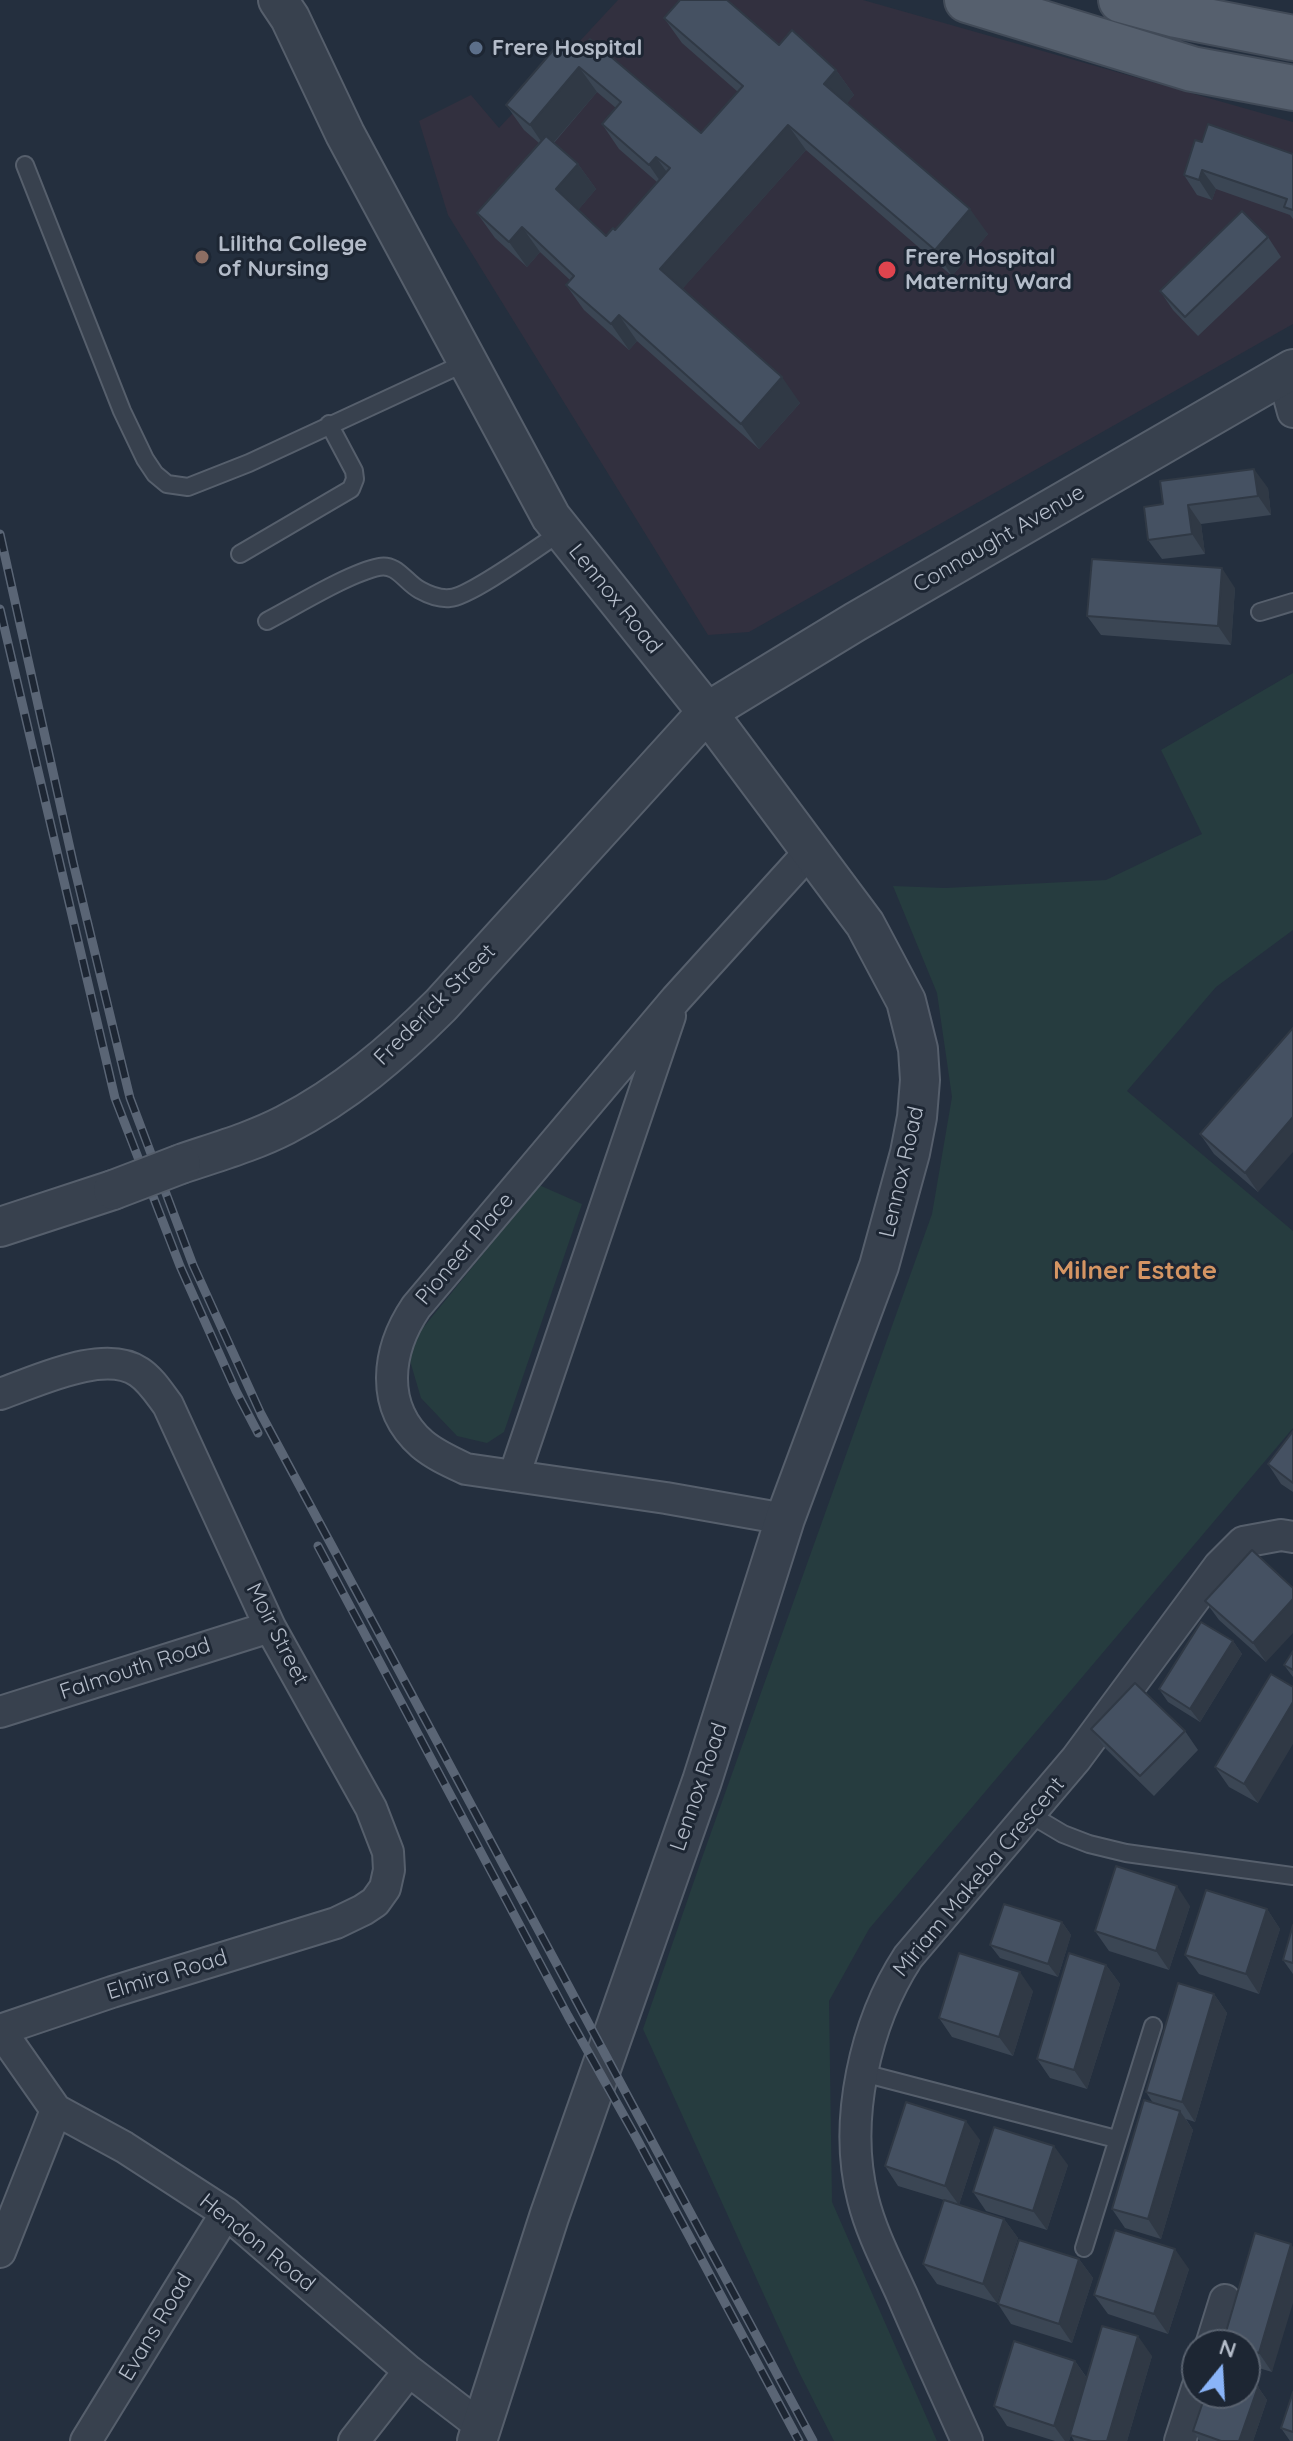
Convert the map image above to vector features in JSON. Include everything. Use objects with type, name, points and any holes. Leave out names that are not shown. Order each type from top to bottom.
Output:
[{"type":"main road","points":[[967,0],[1192,69],[1293,88]]},
{"type":"main road","points":[[1121,0],[1176,15],[1293,38]]},
{"type":"street","name":"Lennox Road","points":[[284,6],[345,134],[561,532],[707,712],[865,924],[906,1001],[918,1049],[920,1080],[917,1117],[879,1266],[785,1519],[702,1781],[549,2217],[480,2434]]},
{"type":"street","points":[[1288,372],[1293,412]]},
{"type":"street","name":"Connaught Avenue","points":[[707,712],[855,622],[1288,372]]},
{"type":"street","name":"Frederick Street","points":[[0,1227],[253,1140],[287,1125],[355,1083],[397,1049],[441,1005],[707,712]]},
{"type":"street","name":"Pioneer Place","points":[[785,1519],[466,1469],[421,1443],[404,1423],[394,1398],[391,1373],[395,1346],[416,1307],[676,999],[812,849]]},
{"type":"street","name":"Pioneer Place","points":[[514,1476],[676,999]]},
{"type":"street","name":"Moir Street","points":[[0,1394],[95,1363],[120,1364],[138,1371],[154,1385],[168,1405],[270,1627],[371,1808],[388,1852],[389,1870],[385,1888],[375,1902],[336,1923]]},
{"type":"street","name":"Miriam Makeba Crescent","points":[[967,2441],[884,2255],[863,2200],[857,2165],[856,2123],[870,2036],[889,1985],[932,1927],[1076,1759],[1219,1566],[1243,1542],[1281,1535],[1293,1537]]},
{"type":"street","name":"Falmouth Road","points":[[0,1712],[270,1627]]},
{"type":"street","name":"Elmira Road","points":[[0,2030],[336,1923]]},
{"type":"street","name":"Hendon Road","points":[[0,2030],[56,2110],[124,2147],[226,2213],[480,2434]]},
{"type":"street","points":[[0,2252],[56,2110]]},
{"type":"street","name":"Evans Road","points":[[86,2441],[226,2213]]},
{"type":"street","points":[[1216,2329],[1225,2300]]},
{"type":"street","points":[[354,2441],[409,2371]]},
{"type":"street","points":[[1180,2441],[1190,2409]]},
{"type":"lane","points":[[25,165],[122,411],[155,474],[167,484],[188,487],[249,463],[467,362]]},
{"type":"lane","points":[[240,554],[351,489],[354,471],[329,424]]},
{"type":"lane","points":[[267,621],[381,566],[394,568],[419,590],[453,599],[486,582],[561,532]]},
{"type":"lane","points":[[1260,612],[1293,602]]},
{"type":"lane","points":[[1031,1815],[1063,1834],[1126,1853],[1293,1876]]},
{"type":"lane","points":[[1084,2248],[1153,2026]]},
{"type":"lane","points":[[863,2073],[1116,2139]]},
{"type":"shaded area","name":"Frere Hospital Maternity Ward","points":[[618,0],[863,0],[1293,122],[1293,324],[749,632],[708,635],[448,215],[419,121],[471,95],[499,128]]},
{"type":"green space","points":[[1293,673],[1293,930],[1216,987],[1127,1091],[1293,1231],[1293,1428],[869,1929],[829,2001],[832,2202],[937,2441],[834,2441],[799,2372],[643,2029],[932,1214],[952,1097],[937,993],[893,886],[945,888],[1106,880],[1202,834],[1161,750]]},
{"type":"green space","points":[[539,1185],[582,1204],[504,1432],[487,1443],[457,1436],[421,1398],[410,1361],[414,1339]]},
{"type":"building","points":[[680,0],[727,0],[779,45],[792,30],[836,70],[824,84],[970,209],[935,250],[788,125],[660,269],[782,377],[741,424],[619,315],[611,324],[566,285],[574,276],[522,227],[509,242],[477,213],[546,136],[578,164],[556,189],[606,236],[613,228],[615,230],[670,168],[656,157],[649,165],[602,124],[621,102],[579,67],[530,125],[506,105],[562,40],[578,53],[590,39],[701,133],[743,86],[664,18]]},
{"type":"building","points":[[1208,124],[1293,154],[1293,210],[1284,207],[1287,199],[1202,170],[1199,180],[1184,175],[1195,140],[1202,142]]},
{"type":"building","points":[[1242,211],[1268,237],[1185,317],[1160,291]]},
{"type":"building","points":[[1254,469],[1258,496],[1188,505],[1192,534],[1148,540],[1144,507],[1163,504],[1160,481]]},
{"type":"building","points":[[1092,559],[1222,568],[1218,626],[1087,616]]},
{"type":"building","points":[[1293,1028],[1293,1117],[1245,1173],[1200,1134]]},
{"type":"building","points":[[1293,1431],[1293,1483],[1268,1464]]},
{"type":"building","points":[[1252,1550],[1293,1588],[1293,1599],[1253,1643],[1205,1601]]},
{"type":"building","points":[[1201,1622],[1233,1641],[1190,1709],[1159,1689]]},
{"type":"building","points":[[1293,1651],[1293,1670],[1284,1665]]},
{"type":"building","points":[[1271,1674],[1293,1687],[1293,1702],[1244,1784],[1215,1767]]},
{"type":"building","points":[[1135,1683],[1185,1731],[1140,1776],[1091,1729]]},
{"type":"building","points":[[1116,1866],[1177,1886],[1156,1951],[1095,1931]]},
{"type":"building","points":[[1206,1890],[1267,1909],[1246,1974],[1185,1955]]},
{"type":"building","points":[[1004,1904],[1062,1922],[1048,1964],[990,1945]]},
{"type":"building","points":[[1293,1925],[1293,1963],[1283,1960]]},
{"type":"building","points":[[959,1953],[1020,1972],[999,2037],[939,2018]]},
{"type":"building","points":[[1069,1953],[1106,1965],[1074,2070],[1037,2059]]},
{"type":"building","points":[[1178,1983],[1214,1994],[1182,2102],[1146,2092]]},
{"type":"building","points":[[1144,2100],[1180,2111],[1148,2219],[1112,2209]]},
{"type":"building","points":[[906,2102],[966,2121],[945,2186],[885,2166]]},
{"type":"building","points":[[994,2127],[1054,2146],[1033,2211],[973,2192]]},
{"type":"building","points":[[944,2200],[1004,2219],[983,2284],[923,2264]]},
{"type":"building","points":[[1115,2230],[1175,2249],[1154,2314],[1094,2295]]},
{"type":"building","points":[[1255,2233],[1291,2244],[1261,2346],[1261,2329],[1227,2329]]},
{"type":"building","points":[[1019,2240],[1079,2259],[1059,2324],[998,2304]]},
{"type":"building","points":[[1102,2326],[1138,2336],[1107,2441],[1092,2441],[1070,2435]]},
{"type":"building","points":[[1014,2341],[1075,2361],[1054,2426],[994,2406]]},
{"type":"building","points":[[1293,2392],[1293,2432],[1281,2428]]},
{"type":"building","points":[[1201,2409],[1250,2409],[1239,2441],[1221,2441],[1193,2431]]},
{"type":"railway","points":[[0,534],[73,862],[130,1098],[193,1265],[261,1414],[813,2441]]},
{"type":"railway","points":[[0,609],[115,1098],[180,1266],[258,1433]]},
{"type":"railway","points":[[318,1546],[799,2441]]},
{"type":"place","name":"Frere Hospital","points":[[476,48]]},
{"type":"place","name":"Lilitha College of Nursing","points":[[202,257]]},
{"type":"place","name":"Frere Hospital Maternity Ward","points":[[887,270]]},
{"type":"district","name":"Milner Estate","points":[[1135,1271]]}]
